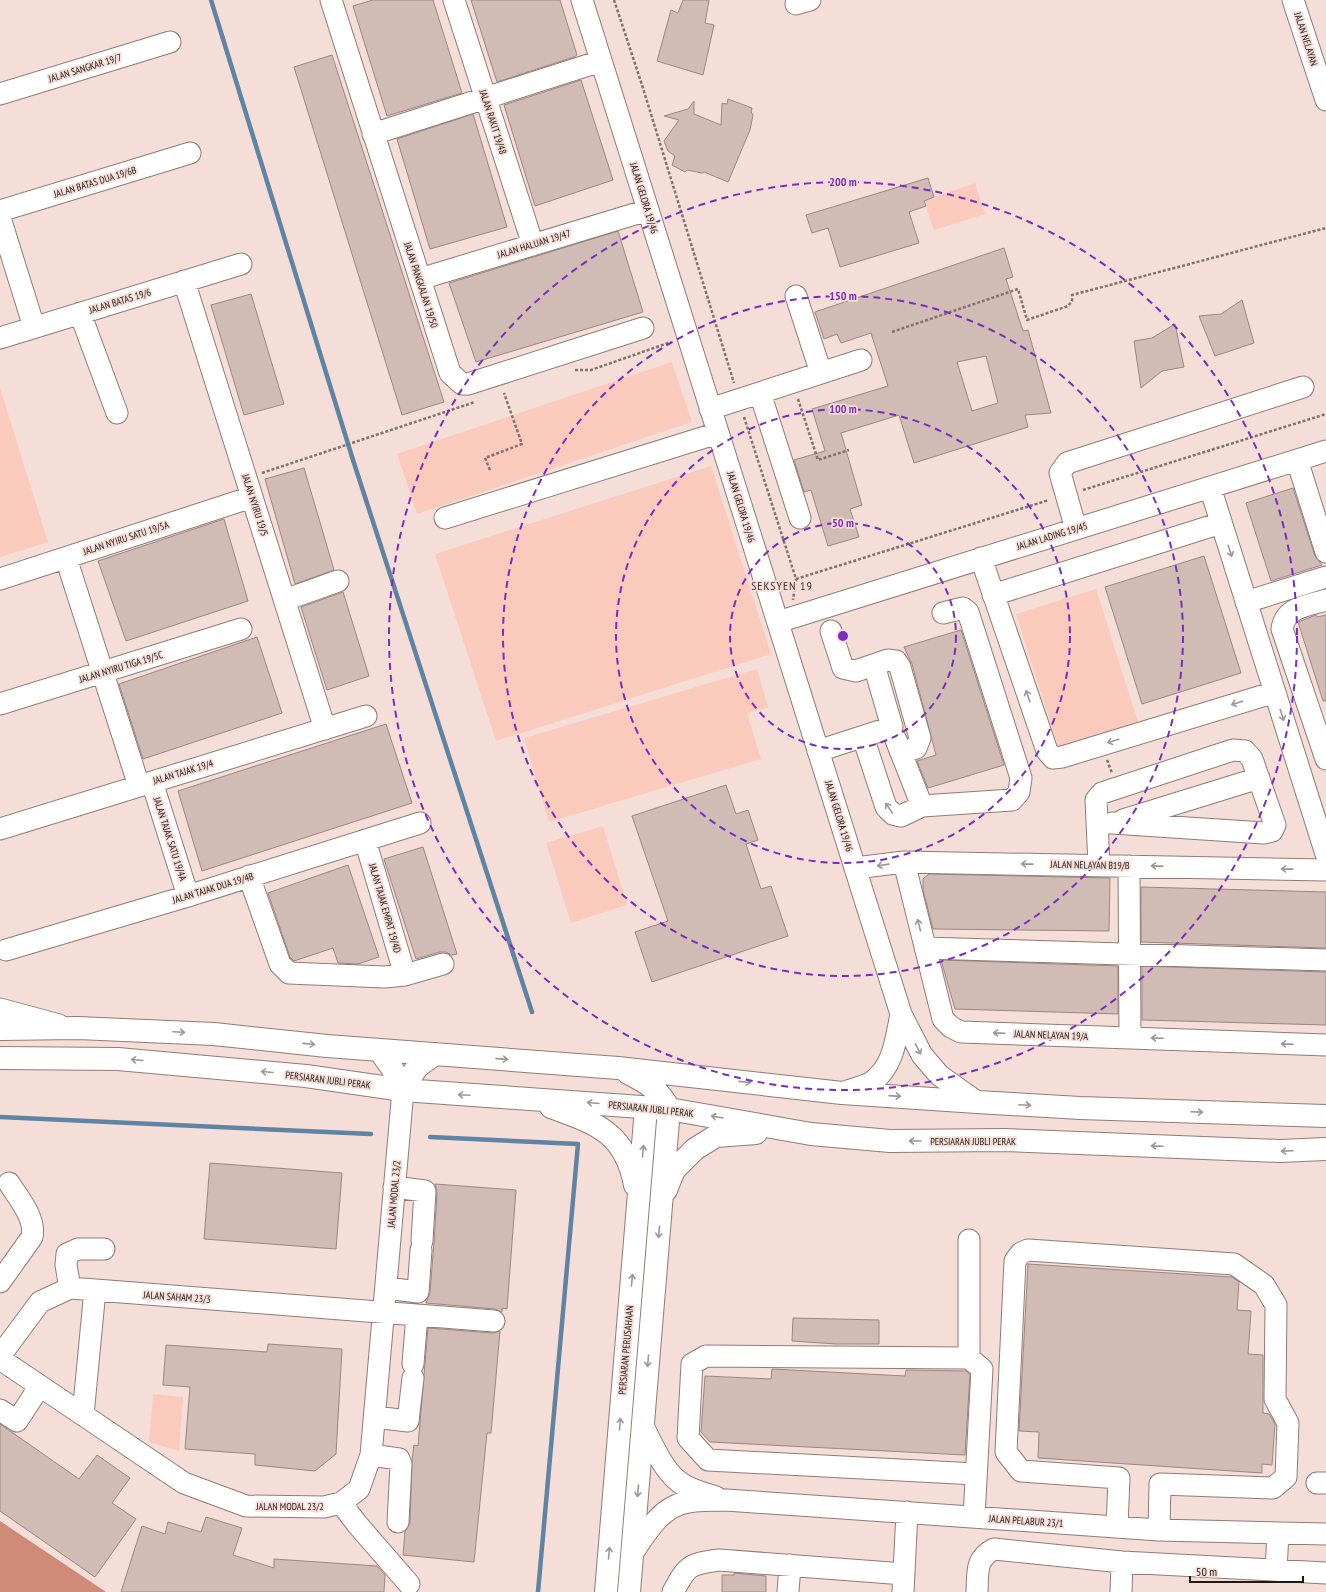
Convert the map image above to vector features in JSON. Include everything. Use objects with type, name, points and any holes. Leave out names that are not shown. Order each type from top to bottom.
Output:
[{"type":"main road","points":[[0,1029],[78,1028],[214,1034],[379,1050],[618,1068],[842,1092],[977,1102],[1119,1110],[1326,1116]]},
{"type":"main road","points":[[379,1050],[392,1068],[403,1090]]},
{"type":"main road","points":[[403,1090],[417,1067],[434,1054]]},
{"type":"main road","name":"PERSIARAN JUBLI PERAK","points":[[0,1058],[118,1059],[306,1076],[403,1090],[526,1098],[658,1103],[811,1134],[890,1141],[1004,1140],[1280,1151],[1326,1149]]},
{"type":"main road","points":[[618,1068],[647,1082],[658,1103],[662,1200],[629,1592]]},
{"type":"main road","points":[[658,1103],[692,1076]]},
{"type":"main road","points":[[526,1098],[584,1119],[607,1131],[622,1149],[632,1169],[638,1204]]},
{"type":"main road","name":"PERSIARAN PERUSAHAAN","points":[[606,1592],[638,1204],[658,1103]]},
{"type":"main road","points":[[662,1200],[674,1170],[695,1149],[716,1136],[736,1133],[811,1134]]},
{"type":"street","name":"JALAN PANGKALAN 19/50","points":[[331,0],[450,373],[462,384],[468,384],[643,328]]},
{"type":"street","name":"JALAN RAKIT 19/48","points":[[454,0],[533,245]]},
{"type":"street","name":"JALAN GELORA 19/46","points":[[582,0],[710,409],[784,620],[818,751],[901,1014],[922,1055],[939,1075],[977,1102]]},
{"type":"street","name":"JALAN NELAYAN","points":[[1293,0],[1326,100]]},
{"type":"street","name":"JALAN SANGKAR 19/7","points":[[0,94],[170,42]]},
{"type":"street","points":[[374,134],[601,62]]},
{"type":"street","name":"JALAN BATAS DUA 19/6B","points":[[0,212],[190,153]]},
{"type":"street","name":"JALAN HALUAN 19/47","points":[[420,279],[648,210]]},
{"type":"street","points":[[0,218],[34,327]]},
{"type":"street","name":"JALAN BATAS 19/6","points":[[0,338],[241,264]]},
{"type":"street","name":"JALAN NYIRU 19/5","points":[[184,281],[325,729]]},
{"type":"street","points":[[796,296],[821,373]]},
{"type":"street","points":[[80,313],[117,413]]},
{"type":"street","points":[[710,409],[861,360]]},
{"type":"street","points":[[1076,529],[1060,473],[1067,463],[1303,387]]},
{"type":"street","points":[[760,393],[800,518]]},
{"type":"street","points":[[445,518],[718,433]]},
{"type":"street","name":"JALAN LADING 19/45","points":[[784,620],[1326,451]]},
{"type":"street","points":[[1297,460],[1326,552]]},
{"type":"street","points":[[1210,487],[1326,854]]},
{"type":"street","name":"JALAN NYIRU SATU 19/5A","points":[[0,579],[66,558],[249,488]]},
{"type":"street","points":[[993,595],[1221,523]]},
{"type":"street","name":"JALAN TAJAK SATU 19/4A","points":[[66,558],[103,673],[188,896]]},
{"type":"street","points":[[981,558],[1047,751],[1053,758],[1062,757],[1274,692]]},
{"type":"street","points":[[1246,602],[1326,577]]},
{"type":"street","points":[[285,600],[338,581]]},
{"type":"street","points":[[1326,600],[1288,612],[1283,620],[1282,629],[1326,759]]},
{"type":"street","points":[[864,737],[886,807],[893,814],[901,816],[922,806],[1012,800],[1019,792],[1021,778],[968,612],[963,608],[944,613]]},
{"type":"street","name":"JALAN NYIRU TIGA 19/5C","points":[[0,704],[241,630]]},
{"type":"street","points":[[831,631],[843,668],[856,671],[888,660],[896,661],[900,667],[920,738],[916,748],[901,753]]},
{"type":"street","points":[[874,665],[892,727],[922,806]]},
{"type":"street","name":"JALAN TAJAK 19/4","points":[[0,828],[366,716]]},
{"type":"street","points":[[818,751],[892,727]]},
{"type":"street","points":[[1099,865],[1105,825],[1096,800],[1102,793],[1233,750],[1245,751],[1252,759],[1274,825],[1272,831],[1264,833],[1105,825]]},
{"type":"street","points":[[1300,774],[1326,764]]},
{"type":"street","points":[[1105,825],[1259,778]]},
{"type":"street","name":"JALAN TAJAK DUA 19/4B","points":[[6,950],[188,896],[420,823]]},
{"type":"street","name":"JALAN TAJAK EMPAT 19/4D","points":[[365,840],[404,975]]},
{"type":"street","name":"JALAN NELAYAN B19/B","points":[[855,868],[904,862],[1326,870]]},
{"type":"street","name":"JALAN NELAYAN 19/A","points":[[904,862],[944,1019],[951,1027],[961,1032],[1326,1045]]},
{"type":"street","points":[[1129,866],[1130,1037]]},
{"type":"street","points":[[249,876],[280,964],[289,973],[384,977],[404,975],[443,964]]},
{"type":"street","points":[[925,948],[1326,960]]},
{"type":"street","points":[[0,1009],[50,1023],[78,1028]]},
{"type":"street","points":[[842,1092],[872,1082],[890,1062],[901,1014]]},
{"type":"street","name":"JALAN MODAL 23/2","points":[[0,1357],[40,1386],[184,1483],[246,1506],[324,1507],[341,1503],[359,1489],[372,1455],[403,1090]]},
{"type":"street","points":[[0,1282],[32,1237],[34,1229],[32,1220],[9,1183]]},
{"type":"street","points":[[386,1288],[418,1292],[425,1191],[394,1187]]},
{"type":"street","points":[[969,1240],[969,1358]]},
{"type":"street","points":[[70,1288],[66,1265],[67,1254],[78,1249],[104,1249]]},
{"type":"street","points":[[1116,1527],[1119,1478],[1021,1471],[1006,1452],[1015,1261],[1021,1253],[1028,1250],[1234,1264],[1264,1285],[1276,1305],[1275,1399],[1288,1423],[1286,1477],[1273,1488],[1160,1484],[1159,1530]]},
{"type":"street","name":"JALAN SAHAM 23/3","points":[[0,1357],[40,1302],[70,1288],[494,1321]]},
{"type":"street","points":[[83,1415],[95,1290]]},
{"type":"street","points":[[375,1417],[408,1421],[417,1315]]},
{"type":"street","points":[[974,1517],[982,1369],[969,1358],[706,1356],[692,1364],[688,1438],[708,1460],[976,1474]]},
{"type":"street","points":[[0,1410],[17,1421],[40,1386]]},
{"type":"street","name":"JALAN PELABUR 23/1","points":[[643,1426],[663,1463],[678,1481],[694,1491],[726,1500]]},
{"type":"street","points":[[372,1455],[399,1459],[402,1464],[398,1522]]},
{"type":"street","name":"JALAN PELABUR 23/1","points":[[632,1554],[650,1526],[668,1510],[687,1502],[726,1500],[1159,1530],[1326,1534]]},
{"type":"street","points":[[341,1503],[357,1524],[409,1584]]},
{"type":"street","points":[[673,1592],[685,1570],[700,1562],[719,1560],[790,1565],[904,1583],[907,1512]]},
{"type":"street","points":[[1276,1570],[1278,1533]]},
{"type":"street","points":[[977,1592],[979,1565],[984,1555],[994,1549],[1122,1562],[1326,1573]]},
{"type":"street","points":[[1120,1592],[1122,1562]]},
{"type":"street","points":[[788,1592],[790,1565]]},
{"type":"path","points":[[614,0],[796,578],[784,620]]},
{"type":"path","points":[[892,332],[1018,289],[1027,320],[1068,306],[1072,301],[1072,295],[1326,228]]},
{"type":"path","points":[[574,369],[591,370],[687,336]]},
{"type":"path","points":[[793,382],[818,460],[849,450]]},
{"type":"path","points":[[490,470],[485,458],[522,444],[504,392]]},
{"type":"path","points":[[249,488],[341,447],[477,402]]},
{"type":"path","points":[[1101,745],[1118,788]]},
{"type":"shaded area","points":[[975,183],[985,214],[934,230],[924,201]]},
{"type":"shaded area","points":[[672,362],[692,422],[417,514],[397,454]]},
{"type":"shaded area","points":[[0,388],[48,542],[0,557]]},
{"type":"shaded area","points":[[711,466],[771,654],[496,741],[435,554]]},
{"type":"shaded area","points":[[1096,589],[1138,722],[1058,747],[1016,614]]},
{"type":"shaded area","points":[[757,669],[768,707],[747,713],[761,759],[549,822],[524,738]]},
{"type":"shaded area","points":[[603,826],[627,905],[571,923],[546,843]]},
{"type":"shaded area","points":[[153,1394],[183,1397],[179,1451],[149,1442]]},
{"type":"shaded area","points":[[0,1521],[106,1592],[0,1592]]},
{"type":"building","points":[[373,0],[433,0],[462,93],[387,116],[353,6]]},
{"type":"building","points":[[471,0],[560,0],[577,55],[497,82]]},
{"type":"building","points":[[683,0],[709,0],[705,23],[714,25],[703,75],[657,61],[671,10],[678,13]]},
{"type":"building","points":[[332,55],[444,402],[402,415],[294,67]]},
{"type":"building","points":[[581,80],[613,180],[535,206],[504,105]]},
{"type":"building","points":[[728,99],[752,108],[751,112],[753,115],[750,130],[728,182],[704,172],[702,173],[687,170],[685,172],[672,165],[675,156],[668,151],[664,141],[679,120],[664,116],[688,109],[694,101],[694,114],[721,125],[722,103],[727,104]]},
{"type":"building","points":[[473,114],[507,227],[430,249],[397,139]]},
{"type":"building","points":[[928,178],[934,197],[924,201],[926,206],[909,212],[919,243],[840,267],[828,228],[812,233],[806,215]]},
{"type":"building","points":[[618,231],[643,312],[476,362],[449,283]]},
{"type":"building","points":[[1004,248],[1013,277],[1006,279],[1023,331],[1028,330],[1051,413],[1025,415],[1028,427],[914,463],[899,415],[841,433],[862,505],[850,509],[859,537],[828,546],[811,490],[804,492],[794,460],[825,451],[812,409],[888,386],[871,333],[841,343],[837,334],[824,339],[815,312]],"holes":[[[986,356],[998,403],[972,411],[957,362]]]},
{"type":"building","points":[[251,294],[284,404],[244,415],[211,305]]},
{"type":"building","points":[[1242,300],[1254,343],[1215,356],[1199,316],[1221,314]]},
{"type":"building","points":[[1175,324],[1184,367],[1162,371],[1141,388],[1134,341],[1152,338]]},
{"type":"building","points":[[304,468],[334,570],[295,584],[265,479]]},
{"type":"building","points":[[1293,488],[1315,556],[1322,565],[1271,581],[1246,503]]},
{"type":"building","points":[[224,519],[248,601],[126,641],[98,561]]},
{"type":"building","points":[[1204,556],[1241,673],[1142,704],[1105,587]]},
{"type":"building","points":[[343,592],[369,676],[327,690],[301,607]]},
{"type":"building","points":[[1316,615],[1317,617],[1326,615],[1326,701],[1323,701],[1298,622]]},
{"type":"building","points":[[961,630],[1004,765],[928,788],[917,761],[936,755],[912,664],[904,647]]},
{"type":"building","points":[[257,637],[282,713],[143,759],[119,684]]},
{"type":"building","points":[[386,724],[412,803],[202,871],[178,791]]},
{"type":"building","points":[[726,785],[736,814],[748,810],[758,840],[746,844],[761,889],[771,886],[788,936],[652,982],[635,932],[668,921],[632,816]]},
{"type":"building","points":[[423,847],[457,954],[451,955],[446,952],[440,952],[416,959],[384,859]]},
{"type":"building","points":[[348,865],[379,957],[358,964],[338,963],[333,948],[294,961],[290,957],[268,893]]},
{"type":"building","points":[[929,874],[1110,878],[1109,931],[933,929],[923,890],[923,879]]},
{"type":"building","points":[[1141,887],[1326,892],[1326,948],[1141,942]]},
{"type":"building","points":[[941,960],[1118,966],[1118,1014],[955,1009]]},
{"type":"building","points":[[1142,966],[1326,972],[1326,1025],[1142,1020]]},
{"type":"building","points":[[210,1163],[342,1173],[336,1249],[204,1239]]},
{"type":"building","points":[[435,1184],[516,1190],[507,1309],[502,1308],[502,1312],[495,1309],[426,1303],[430,1293],[434,1242],[437,1192]]},
{"type":"building","points":[[1028,1264],[1232,1277],[1239,1282],[1237,1310],[1251,1311],[1248,1354],[1263,1355],[1263,1413],[1269,1414],[1275,1424],[1272,1465],[1262,1464],[1262,1473],[1038,1458],[1039,1432],[1019,1431]]},
{"type":"building","points":[[793,1318],[879,1320],[879,1344],[836,1344],[792,1341]]},
{"type":"building","points":[[428,1328],[493,1333],[500,1331],[491,1433],[487,1433],[474,1562],[403,1555],[405,1531],[410,1523],[412,1460],[414,1445],[418,1446]]},
{"type":"building","points":[[268,1344],[342,1349],[336,1454],[315,1471],[255,1465],[255,1454],[185,1449],[190,1387],[163,1385],[166,1345],[267,1352]]},
{"type":"building","points":[[772,1369],[905,1376],[906,1370],[966,1371],[970,1374],[965,1455],[710,1442],[701,1432],[705,1376],[771,1379]]},
{"type":"building","points":[[0,1424],[79,1479],[97,1455],[130,1478],[112,1503],[136,1519],[95,1577],[0,1511]]},
{"type":"building","points":[[206,1517],[242,1528],[233,1555],[274,1568],[274,1559],[377,1566],[385,1575],[384,1592],[121,1592],[142,1526],[165,1534],[168,1522],[201,1532]]},
{"type":"building","points":[[734,1573],[766,1576],[766,1592],[722,1592],[722,1575],[734,1575]]},
{"type":"waterway","points":[[211,0],[353,460],[532,1012]]},
{"type":"waterway","points":[[0,1117],[371,1134]]},
{"type":"waterway","points":[[430,1137],[578,1144],[538,1592]]},
{"type":"district","name":"SEKSYEN 19","points":[[782,585]]}]
